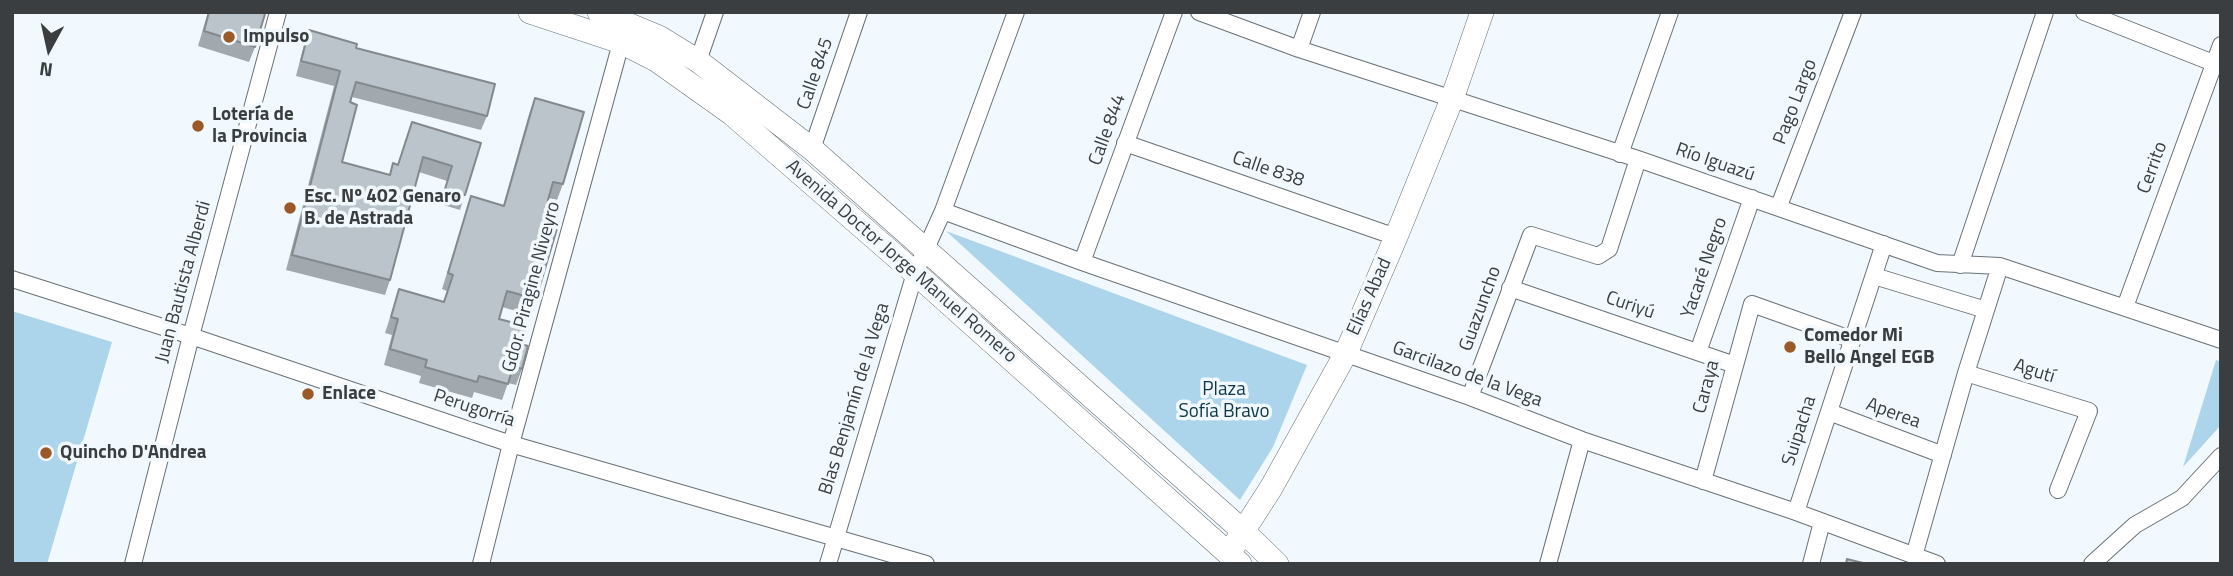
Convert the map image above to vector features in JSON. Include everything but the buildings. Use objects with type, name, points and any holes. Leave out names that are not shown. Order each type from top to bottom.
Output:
[{"type":"main road","name":"Avenida Doctor Jorge Manuel Romero","points":[[530,12],[626,26],[656,60],[732,114],[915,273],[1230,560]]},
{"type":"main road","name":"Avenida Doctor Jorge Manuel Romero","points":[[599,12],[626,26],[659,37],[698,61],[812,149],[1277,564]]},
{"type":"main road","name":"Elías Abad","points":[[1230,560],[1243,531],[1271,488],[1346,353],[1452,99],[1482,12]]},
{"type":"street","name":"Juan Bautista Alberdi","points":[[133,564],[278,12]]},
{"type":"street","points":[[698,61],[715,12]]},
{"type":"street","name":"Calle 845","points":[[812,149],[859,12]]},
{"type":"street","name":"Blas Benjamín de la Vega","points":[[828,564],[915,273],[943,211],[1016,12]]},
{"type":"street","name":"Calle 844","points":[[1082,262],[1174,12]]},
{"type":"street","name":"Río Iguazú","points":[[1199,12],[1299,49],[1779,206],[1937,263],[2000,267],[2221,340]]},
{"type":"street","points":[[1299,49],[1312,12]]},
{"type":"street","points":[[1620,155],[1670,12]]},
{"type":"street","name":"Pago Largo","points":[[1779,206],[1853,12]]},
{"type":"street","points":[[1960,265],[2045,12]]},
{"type":"street","points":[[2084,12],[2217,65]]},
{"type":"street","name":"Gdor. Piragine Niveyro","points":[[481,564],[511,443],[626,26]]},
{"type":"street","name":"Cerrito","points":[[2124,307],[2217,65],[2221,45]]},
{"type":"street","name":"Calle 838","points":[[1125,143],[1396,237]]},
{"type":"street","name":"Guazuncho","points":[[1470,397],[1531,235],[1598,256],[1609,250],[1637,159]]},
{"type":"street","name":"Yacaré Negro","points":[[1698,352],[1752,198]]},
{"type":"street","name":"Garcilazo de la Vega","points":[[943,211],[1937,564]]},
{"type":"street","name":"Suipacha","points":[[1796,512],[1884,244]]},
{"type":"street","points":[[1914,556],[1966,373],[2000,267]]},
{"type":"street","points":[[1874,276],[1986,310]]},
{"type":"street","name":"Perugorría","points":[[12,279],[511,443],[926,564]]},
{"type":"street","name":"Curiyú","points":[[1510,288],[1735,365]]},
{"type":"street","name":"Caraya","points":[[1703,481],[1752,304],[1853,340]]},
{"type":"street","name":"Agutí","points":[[1966,373],[2089,411],[2058,490]]},
{"type":"street","name":"Aperea","points":[[1829,412],[1943,455]]},
{"type":"street","points":[[1548,564],[1582,440]]},
{"type":"street","points":[[2092,564],[2135,525],[2182,498],[2221,456]]},
{"type":"street","points":[[1811,564],[1822,522]]},
{"type":"green space","name":"Plaza Sofía Bravo","points":[[946,231],[1307,365],[1273,447],[1240,500]]},
{"type":"green space","name":"Quincho D'Andrea","points":[[12,311],[112,342],[47,564],[12,564]]},
{"type":"green space","points":[[2216,360],[2221,362],[2221,425],[2183,467]]},
{"type":"place","name":"Impulso","points":[[229,37]]},
{"type":"place","name":"Lotería de la Provincia","points":[[198,126]]},
{"type":"place","name":"Esc. Nº 402 Genaro B. de Astrada","points":[[290,208]]},
{"type":"place","name":"Comedor Mi Bello Angel EGB","points":[[1790,347]]},
{"type":"place","name":"Enlace","points":[[308,394]]},
{"type":"place","name":"Quincho D'Andrea","points":[[46,453]]}]
